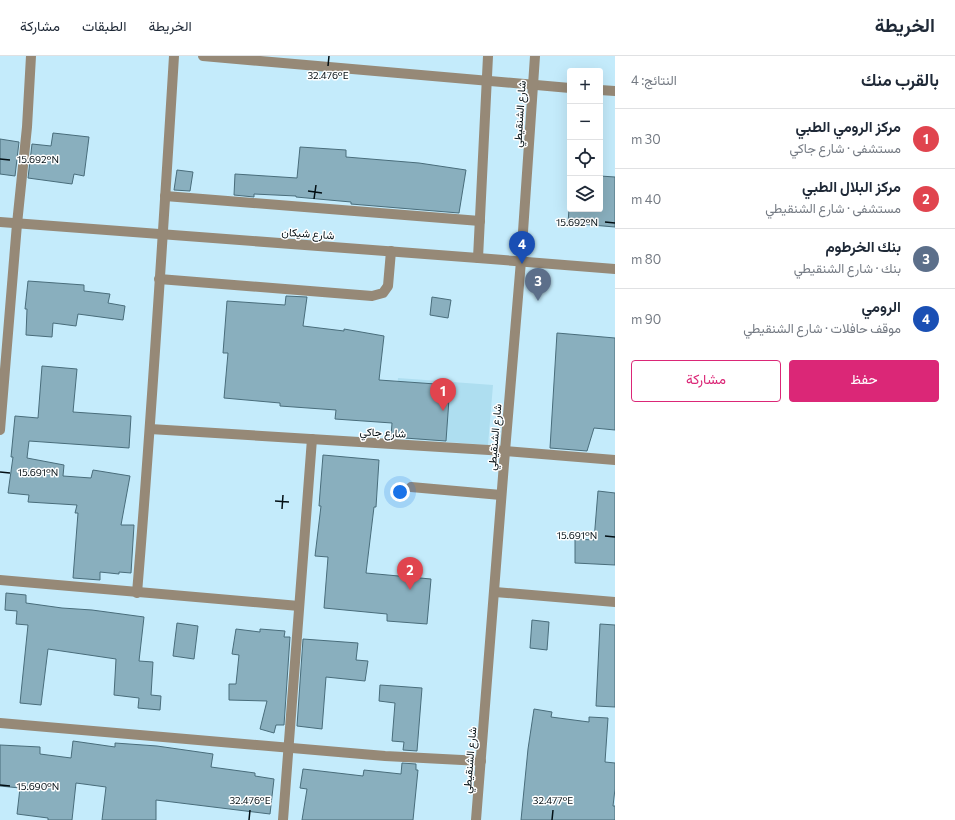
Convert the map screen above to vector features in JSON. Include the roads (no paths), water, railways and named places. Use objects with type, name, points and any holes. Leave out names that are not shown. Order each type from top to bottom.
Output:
[{"type":"street","points":[[0,430],[17,224],[27,127],[30,56]]},
{"type":"street","points":[[138,592],[174,56]]},
{"type":"street","points":[[203,56],[567,88]]},
{"type":"street","points":[[478,258],[488,56]]},
{"type":"street","name":"شارع الشنقيطي","points":[[476,820],[495,592],[501,495],[522,261],[535,56]]},
{"type":"street","points":[[603,90],[615,92]]},
{"type":"street","points":[[165,196],[480,220]]},
{"type":"street","name":"شارع شيكان","points":[[0,222],[615,269]]},
{"type":"street","points":[[159,278],[372,296],[383,293],[388,286],[391,251]]},
{"type":"street","name":"شارع جاكي","points":[[150,430],[505,451],[615,460]]},
{"type":"street","points":[[283,820],[312,439]]},
{"type":"street","points":[[411,487],[501,495]]},
{"type":"street","points":[[0,580],[299,606]]},
{"type":"street","points":[[495,592],[615,602]]},
{"type":"street","points":[[0,723],[385,756],[481,761]]},
{"type":"place","name":"الرومي","points":[[522,264]]},
{"type":"place","name":"بنك الخرطوم","points":[[538,301]]},
{"type":"place","name":"مركز الرومي الطبي","points":[[443,411]]},
{"type":"place","name":"مركز البلال الطبي","points":[[410,590]]}]
